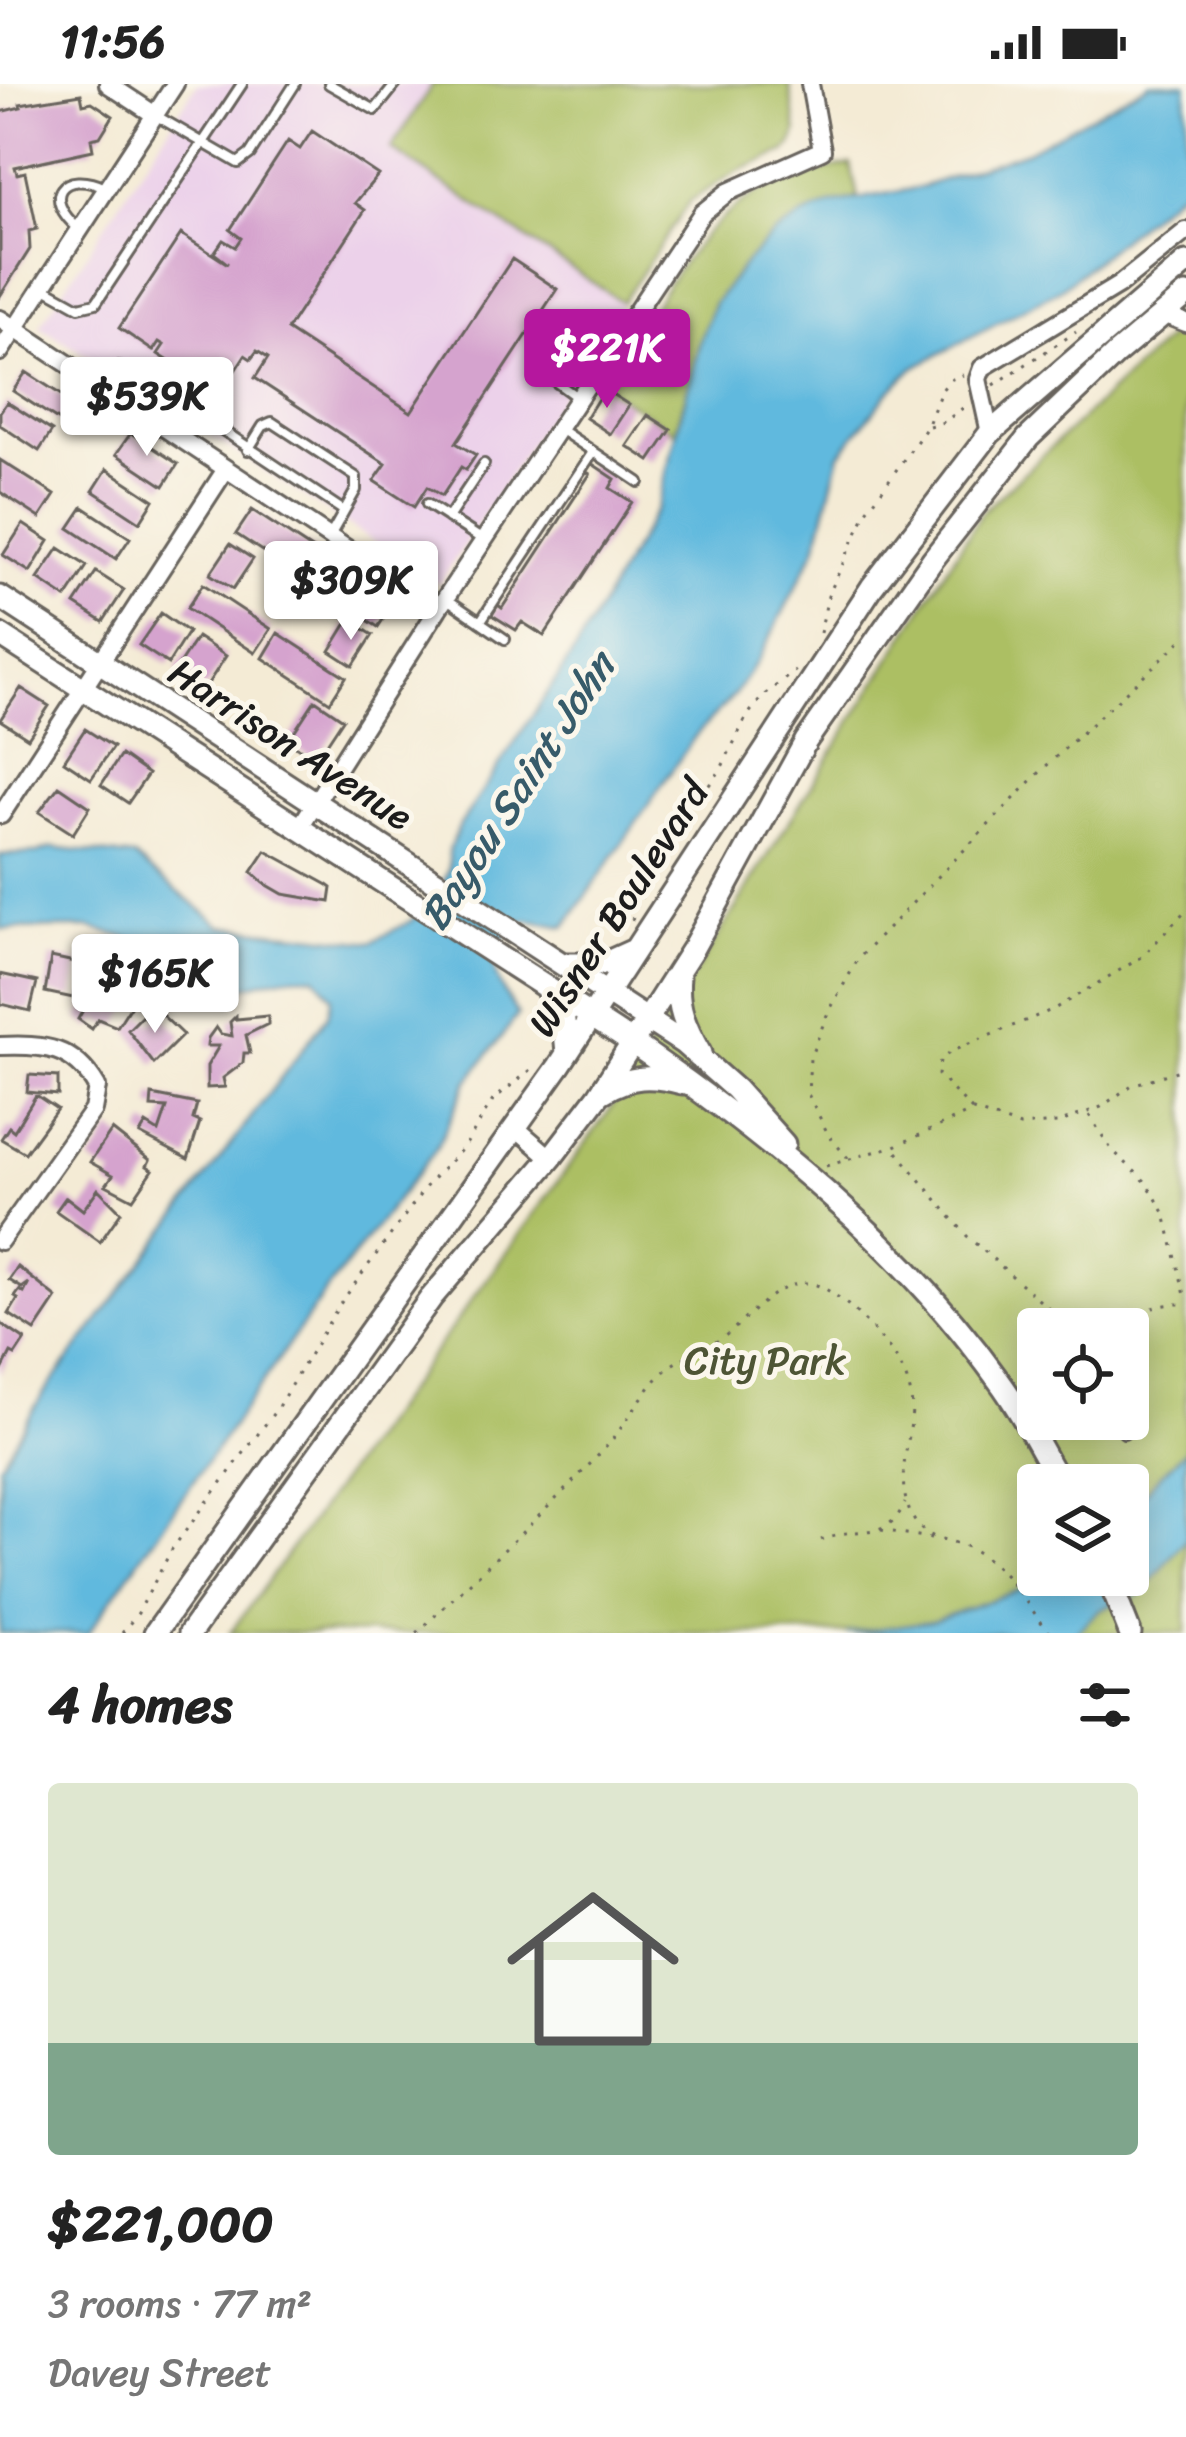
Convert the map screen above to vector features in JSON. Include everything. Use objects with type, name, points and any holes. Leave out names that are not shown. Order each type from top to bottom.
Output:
[{"type":"street","points":[[108,84],[155,115]]},
{"type":"street","points":[[0,352],[8,324],[41,286],[175,84]]},
{"type":"street","points":[[298,830],[689,231],[715,200],[822,150],[811,85]]},
{"type":"street","points":[[990,433],[978,379],[987,362],[1119,285],[1186,231]]},
{"type":"street","name":"Wisner Boulevard","points":[[155,1633],[608,994],[796,699],[908,540],[990,433],[1019,404],[1186,263]]},
{"type":"street","name":"Wisner Boulevard","points":[[195,1626],[431,1298],[599,1095],[680,971],[806,741],[933,560],[1028,438],[1186,296]]},
{"type":"street","points":[[1163,314],[1186,323]]},
{"type":"street","points":[[8,324],[330,537],[442,603]]},
{"type":"street","points":[[980,395],[1019,404]]},
{"type":"street","points":[[1,814],[226,469]]},
{"type":"street","points":[[908,540],[933,560]]},
{"type":"street","name":"Harrison Avenue","points":[[0,597],[704,1059],[815,1181]]},
{"type":"street","name":"Harrison Avenue","points":[[0,635],[694,1085],[884,1242],[1000,1382],[1017,1411]]},
{"type":"street","points":[[681,881],[716,905]]},
{"type":"street","points":[[561,963],[603,964],[639,946]]},
{"type":"street","points":[[680,971],[677,999],[682,1019],[704,1059]]},
{"type":"street","points":[[545,987],[564,1021],[567,1053]]},
{"type":"street","points":[[0,1046],[71,1054],[97,1088],[93,1109],[0,1240]]},
{"type":"street","points":[[599,1095],[620,1082],[646,1076],[694,1085]]},
{"type":"street","points":[[515,1127],[550,1158]]},
{"type":"street","points":[[1115,1596],[1127,1626]]},
{"type":"street","points":[[178,1601],[195,1626]]},
{"type":"lane","points":[[41,286],[79,307],[96,303],[242,84]]},
{"type":"lane","points":[[155,115],[230,161],[244,161],[296,84]]},
{"type":"lane","points":[[329,84],[375,110],[396,84]]},
{"type":"lane","points":[[79,229],[57,205],[65,185],[87,180],[106,189]]},
{"type":"lane","points":[[578,398],[556,382],[552,372],[578,336],[608,353]]},
{"type":"lane","points":[[99,384],[114,367],[131,369],[344,512]]},
{"type":"lane","points":[[248,450],[265,423],[276,424],[356,477],[358,485],[330,537]]},
{"type":"lane","points":[[558,428],[639,482]]},
{"type":"lane","points":[[480,622],[593,452]]},
{"type":"lane","points":[[448,518],[484,464]]},
{"type":"lane","points":[[427,504],[484,540]]},
{"type":"lane","points":[[442,603],[505,640]]},
{"type":"path","points":[[848,1158],[829,1136],[808,1094],[810,1058],[826,1015],[858,959],[1046,767],[1186,636]]},
{"type":"path","points":[[1186,910],[1142,957],[1054,1009],[952,1051],[940,1060],[938,1075],[973,1111],[1020,1126],[1058,1123],[1132,1085],[1186,1068]]},
{"type":"path","points":[[815,1181],[828,1163],[893,1147],[973,1111]]},
{"type":"path","points":[[1087,1112],[1111,1149],[1147,1183],[1165,1214],[1186,1302],[1149,1311]]},
{"type":"path","points":[[893,1147],[967,1236],[1048,1308]]},
{"type":"path","points":[[417,1633],[554,1503],[668,1368],[719,1340],[775,1293],[807,1282],[834,1292],[901,1367],[914,1413],[906,1501],[915,1521],[932,1539]]},
{"type":"path","points":[[880,1530],[896,1519],[906,1501]]},
{"type":"path","points":[[821,1540],[850,1529],[880,1530],[977,1551],[1050,1633]]},
{"type":"shaded area","points":[[197,84],[433,84],[392,150],[622,302],[439,584],[40,326]]},
{"type":"green space","points":[[433,84],[789,84],[797,132],[785,152],[738,171],[691,200],[622,302],[391,149]]},
{"type":"green space","points":[[851,164],[858,198],[801,217],[714,303],[675,432],[605,387],[674,274],[716,224],[769,187]]},
{"type":"green space","name":"City Park","points":[[1186,321],[1186,1633],[230,1633],[609,1111],[982,512]]},
{"type":"water","name":"Bayou Saint John","points":[[1149,84],[1186,84],[1186,185],[1062,288],[913,368],[887,394],[840,454],[816,548],[760,657],[735,694],[696,735],[565,927],[525,920],[500,943],[496,975],[518,1015],[467,1082],[436,1149],[324,1294],[88,1633],[0,1633],[0,1465],[41,1397],[328,1015],[332,997],[315,976],[301,975],[206,997],[128,938],[89,928],[0,929],[0,855],[52,848],[134,857],[222,926],[372,942],[412,920],[442,886],[449,849],[460,825],[575,651],[657,508],[701,337],[714,303],[746,262],[773,235],[801,217],[831,204],[918,188],[1027,151]]},
{"type":"water","points":[[1186,1450],[1186,1539],[1149,1584],[1149,1488]]},
{"type":"water","points":[[1017,1591],[1017,1596],[1136,1596],[1100,1609],[1075,1633],[847,1633],[932,1621]]},
{"type":"building","points":[[81,94],[83,104],[92,102],[113,116],[100,137],[91,139],[93,150],[15,167],[17,174],[25,172],[37,229],[29,231],[30,249],[0,296],[0,112]]},
{"type":"building","points":[[312,131],[378,175],[355,203],[365,210],[287,330],[411,412],[512,259],[557,289],[456,443],[476,455],[466,470],[461,467],[442,496],[427,487],[414,507],[374,481],[386,464],[255,378],[268,358],[257,351],[251,359],[245,355],[220,394],[158,354],[164,345],[159,342],[153,351],[119,328],[181,234],[228,264],[214,253],[223,240],[235,247],[241,238],[230,230],[288,141],[300,149]]},
{"type":"building","points":[[26,372],[72,402],[59,421],[13,391]]},
{"type":"building","points":[[604,389],[629,405],[610,434],[586,418]]},
{"type":"building","points":[[7,402],[52,431],[39,451],[0,425],[0,412]]},
{"type":"building","points":[[648,415],[671,430],[650,461],[627,446]]},
{"type":"building","points":[[131,433],[178,464],[164,486],[116,454]]},
{"type":"building","points":[[0,460],[55,495],[40,518],[0,492]]},
{"type":"building","points":[[591,463],[615,479],[610,488],[632,502],[544,636],[522,622],[516,630],[492,615],[498,605],[502,608],[590,474],[585,471]]},
{"type":"building","points":[[107,469],[154,500],[140,522],[93,491]]},
{"type":"building","points":[[83,507],[130,538],[116,559],[69,528]]},
{"type":"building","points":[[252,510],[319,554],[303,578],[236,534]]},
{"type":"building","points":[[23,524],[49,541],[30,572],[3,555]]},
{"type":"building","points":[[230,544],[253,559],[233,589],[210,574]]},
{"type":"building","points":[[59,548],[87,566],[66,598],[38,579]]},
{"type":"building","points":[[326,559],[394,603],[378,627],[311,583]]},
{"type":"building","points":[[96,572],[124,590],[103,622],[75,604]]},
{"type":"building","points":[[203,584],[271,629],[255,653],[187,608]]},
{"type":"building","points":[[161,613],[188,632],[168,664],[139,645]]},
{"type":"building","points":[[349,620],[373,635],[353,666],[330,651]]},
{"type":"building","points":[[278,633],[346,677],[330,702],[263,658]]},
{"type":"building","points":[[197,637],[226,656],[205,688],[176,669]]},
{"type":"building","points":[[21,688],[49,706],[28,738],[0,720]]},
{"type":"building","points":[[315,700],[343,719],[316,760],[288,741]]},
{"type":"building","points":[[85,729],[113,747],[91,779],[64,761]]},
{"type":"building","points":[[121,755],[148,774],[128,803],[101,785]]},
{"type":"building","points":[[59,786],[90,807],[73,834],[39,812]]},
{"type":"building","points":[[266,851],[332,888],[330,902],[283,894],[264,883],[252,872]]},
{"type":"building","points":[[51,957],[79,963],[73,998],[45,992]]},
{"type":"building","points":[[112,968],[142,988],[117,1027],[98,1019],[92,1029],[78,1019],[91,996],[96,999],[95,991]]},
{"type":"building","points":[[0,974],[37,982],[30,1011],[1,1004]]},
{"type":"building","points":[[161,1014],[183,1035],[154,1064],[128,1030],[143,1015],[152,1024]]},
{"type":"building","points":[[236,1016],[268,1016],[268,1024],[246,1035],[250,1053],[244,1053],[243,1063],[223,1078],[225,1087],[207,1088],[207,1066],[219,1046],[207,1046],[208,1038],[216,1027],[221,1034],[232,1036],[230,1022]]},
{"type":"building","points":[[29,1075],[58,1077],[58,1095],[27,1092]]},
{"type":"building","points":[[36,1095],[57,1109],[25,1153],[1,1139],[9,1127],[14,1131]]},
{"type":"building","points":[[152,1095],[197,1104],[193,1119],[200,1122],[188,1159],[140,1134],[146,1124],[159,1132],[167,1108],[151,1107]]},
{"type":"building","points":[[112,1130],[150,1160],[147,1166],[153,1170],[133,1199],[106,1185],[113,1175],[90,1162]]},
{"type":"building","points":[[98,1189],[121,1212],[100,1242],[56,1211],[66,1197],[83,1210]]},
{"type":"building","points":[[18,1267],[57,1298],[35,1331],[9,1314],[15,1297],[29,1283],[22,1288],[9,1280]]},
{"type":"building","points":[[0,1323],[25,1340],[0,1374]]}]
